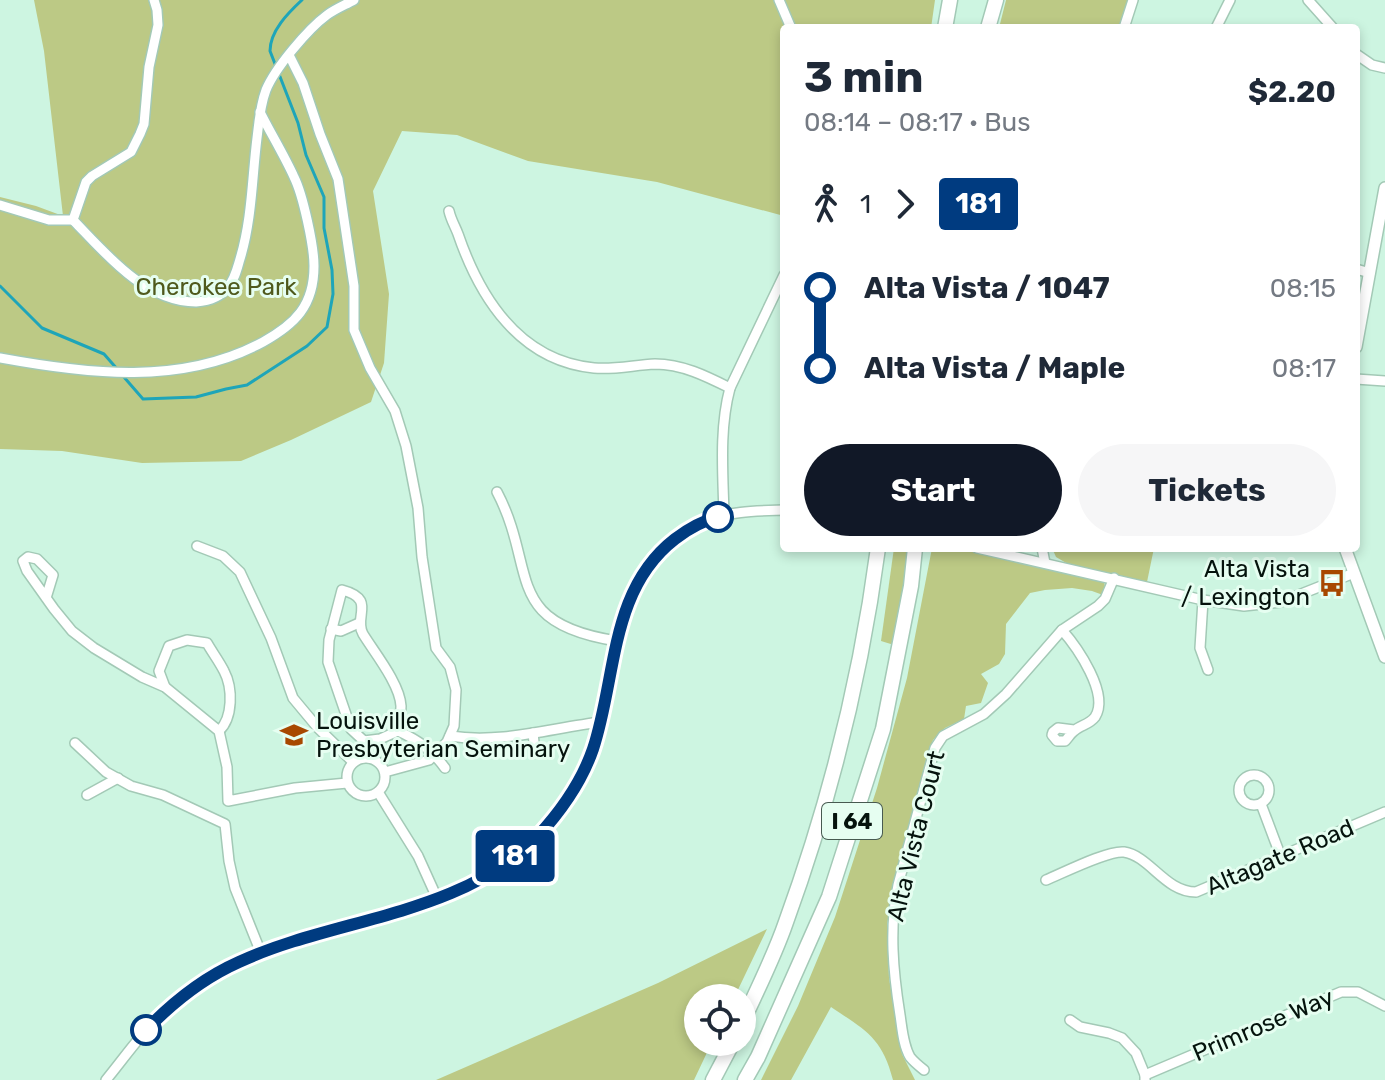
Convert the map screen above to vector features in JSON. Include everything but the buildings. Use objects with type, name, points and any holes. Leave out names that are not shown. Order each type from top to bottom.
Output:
[{"type":"highway","points":[[946,24],[950,0]]},
{"type":"highway","points":[[989,24],[996,0]]},
{"type":"highway","name":"I 64","points":[[756,991],[785,925],[820,820],[847,719],[877,552]]},
{"type":"highway","name":"I 64","points":[[745,1080],[829,897],[883,729],[911,586],[915,552]]},
{"type":"highway","points":[[713,1080],[726,1056]]},
{"type":"main road","points":[[1360,326],[1383,214],[1385,188]]},
{"type":"main road","points":[[1346,552],[1385,657]]},
{"type":"street","points":[[73,220],[86,182],[127,155],[144,124],[149,67],[158,25],[154,0]]},
{"type":"street","points":[[0,205],[49,220],[73,220],[117,266],[152,289],[171,297],[207,301],[219,296],[231,284],[242,252],[260,112],[270,82],[288,56],[319,22],[354,0]]},
{"type":"street","points":[[779,0],[789,24]]},
{"type":"street","points":[[1125,24],[1133,0]]},
{"type":"street","points":[[1218,24],[1230,0]]},
{"type":"street","points":[[1308,0],[1329,24]]},
{"type":"street","points":[[288,56],[303,83],[338,179],[354,286],[354,330],[370,368],[395,411],[406,446],[418,508],[436,648],[450,667],[456,690],[454,726],[447,742],[429,760],[385,772]]},
{"type":"street","points":[[1360,57],[1372,65],[1385,68]]},
{"type":"street","points":[[0,358],[63,369],[164,372],[219,362],[256,346],[288,327],[307,303],[314,265],[309,229],[296,180],[260,112]]},
{"type":"street","points":[[449,211],[480,287],[512,329],[532,346],[556,358],[593,368],[673,365],[690,369],[730,388]]},
{"type":"street","points":[[1360,270],[1370,273]]},
{"type":"street","points":[[724,516],[725,407],[730,388],[780,283]]},
{"type":"street","points":[[1360,379],[1385,381]]},
{"type":"street","points":[[497,492],[508,514],[526,583],[538,606],[572,631],[617,641]]},
{"type":"street","points":[[106,1080],[146,1030],[178,999],[225,968],[275,947],[412,907],[466,886],[502,865],[539,834],[570,794],[592,751],[601,722],[623,613],[642,574],[657,555],[683,533],[709,519],[742,512],[780,510]]},
{"type":"street","points":[[197,546],[223,556],[240,572],[271,638],[293,698],[320,731],[353,762]]},
{"type":"street","points":[[995,552],[1203,600],[1244,606],[1269,605],[1293,599],[1354,573]]},
{"type":"street","points":[[1043,552],[1045,563]]},
{"type":"street","name":"Alta Vista Court","points":[[924,1070],[910,1056],[902,1032],[892,931],[898,885],[935,748],[943,736],[984,714],[1006,694],[1062,630],[1105,599],[1114,578]]},
{"type":"street","points":[[398,731],[401,703],[387,670],[361,632],[361,603],[355,594],[342,590],[331,629],[328,662],[351,729],[364,741],[380,739],[398,731],[418,740],[435,754],[445,768]]},
{"type":"street","points":[[46,598],[72,631],[94,648],[165,687],[219,731],[227,767],[228,801],[295,788],[347,783]]},
{"type":"street","points":[[1203,600],[1200,648],[1208,670]]},
{"type":"street","points":[[331,629],[341,631],[359,623]]},
{"type":"street","points":[[1062,630],[1079,651],[1099,695],[1095,717],[1074,730]]},
{"type":"street","points":[[165,687],[159,671],[169,646],[187,640],[207,643],[226,674],[230,704],[226,724],[219,731]]},
{"type":"street","points":[[450,736],[506,737],[601,722]]},
{"type":"street","points":[[533,733],[535,752]]},
{"type":"street","points":[[75,743],[106,772],[131,786],[163,795],[225,824],[235,888],[261,953]]},
{"type":"street","points":[[369,758],[379,763],[385,772],[384,783],[378,792],[368,797],[357,795],[347,783],[347,771],[358,759],[369,758]]},
{"type":"street","points":[[87,795],[118,778]]},
{"type":"street","points":[[378,792],[418,856],[437,898]]},
{"type":"street","points":[[1261,804],[1281,857]]},
{"type":"street","name":"Altagate Road","points":[[1046,880],[1102,857],[1124,852],[1138,858],[1180,890],[1196,892],[1385,812]]},
{"type":"street","name":"Primrose Way","points":[[1145,1077],[1341,992],[1358,992],[1385,1006]]},
{"type":"street","points":[[1070,1020],[1080,1027],[1122,1038],[1136,1053],[1145,1077]]},
{"type":"green space","name":"Cherokee Park","points":[[34,0],[935,0],[932,24],[780,24],[780,215],[657,182],[528,161],[457,135],[402,131],[373,191],[389,294],[384,363],[371,402],[241,461],[142,463],[62,451],[0,449],[0,197],[63,216],[44,51]]},
{"type":"green space","points":[[1006,0],[1130,0],[1121,24],[1000,24]]},
{"type":"green space","points":[[893,552],[909,552],[894,645],[881,641]]},
{"type":"green space","points":[[931,552],[973,552],[1104,581],[1103,595],[1072,588],[1030,593],[1006,624],[1005,654],[999,664],[981,674],[988,683],[981,703],[966,706],[964,719],[945,728],[933,740],[899,866],[887,924],[889,978],[902,1054],[915,1080],[893,1080],[878,1044],[863,1029],[831,1007],[791,1080],[761,1080],[798,1006],[835,917],[877,788],[907,678]]},
{"type":"green space","points":[[1054,552],[1153,552],[1147,582],[1068,564]]},
{"type":"green space","points":[[767,929],[741,984],[684,984],[684,1056],[705,1056],[694,1080],[436,1080],[658,983]]},
{"type":"waterway","points":[[123,376],[143,399],[196,397],[247,385],[307,346],[327,327],[333,294],[324,228],[324,197],[270,51],[276,30],[302,0]]},
{"type":"waterway","points":[[0,286],[42,328],[104,354],[118,370]]},
{"type":"bus line","name":"181","points":[[146,1030],[178,999],[225,968],[275,947],[437,898],[478,880],[522,851],[570,794],[592,751],[604,711],[623,613],[642,574],[668,544],[701,523],[718,517]]},
{"type":"place","name":"Alta Vista / Lexington","points":[[1332,583]]},
{"type":"place","name":"Louisville Presbyterian Seminary","points":[[294,735]]}]
